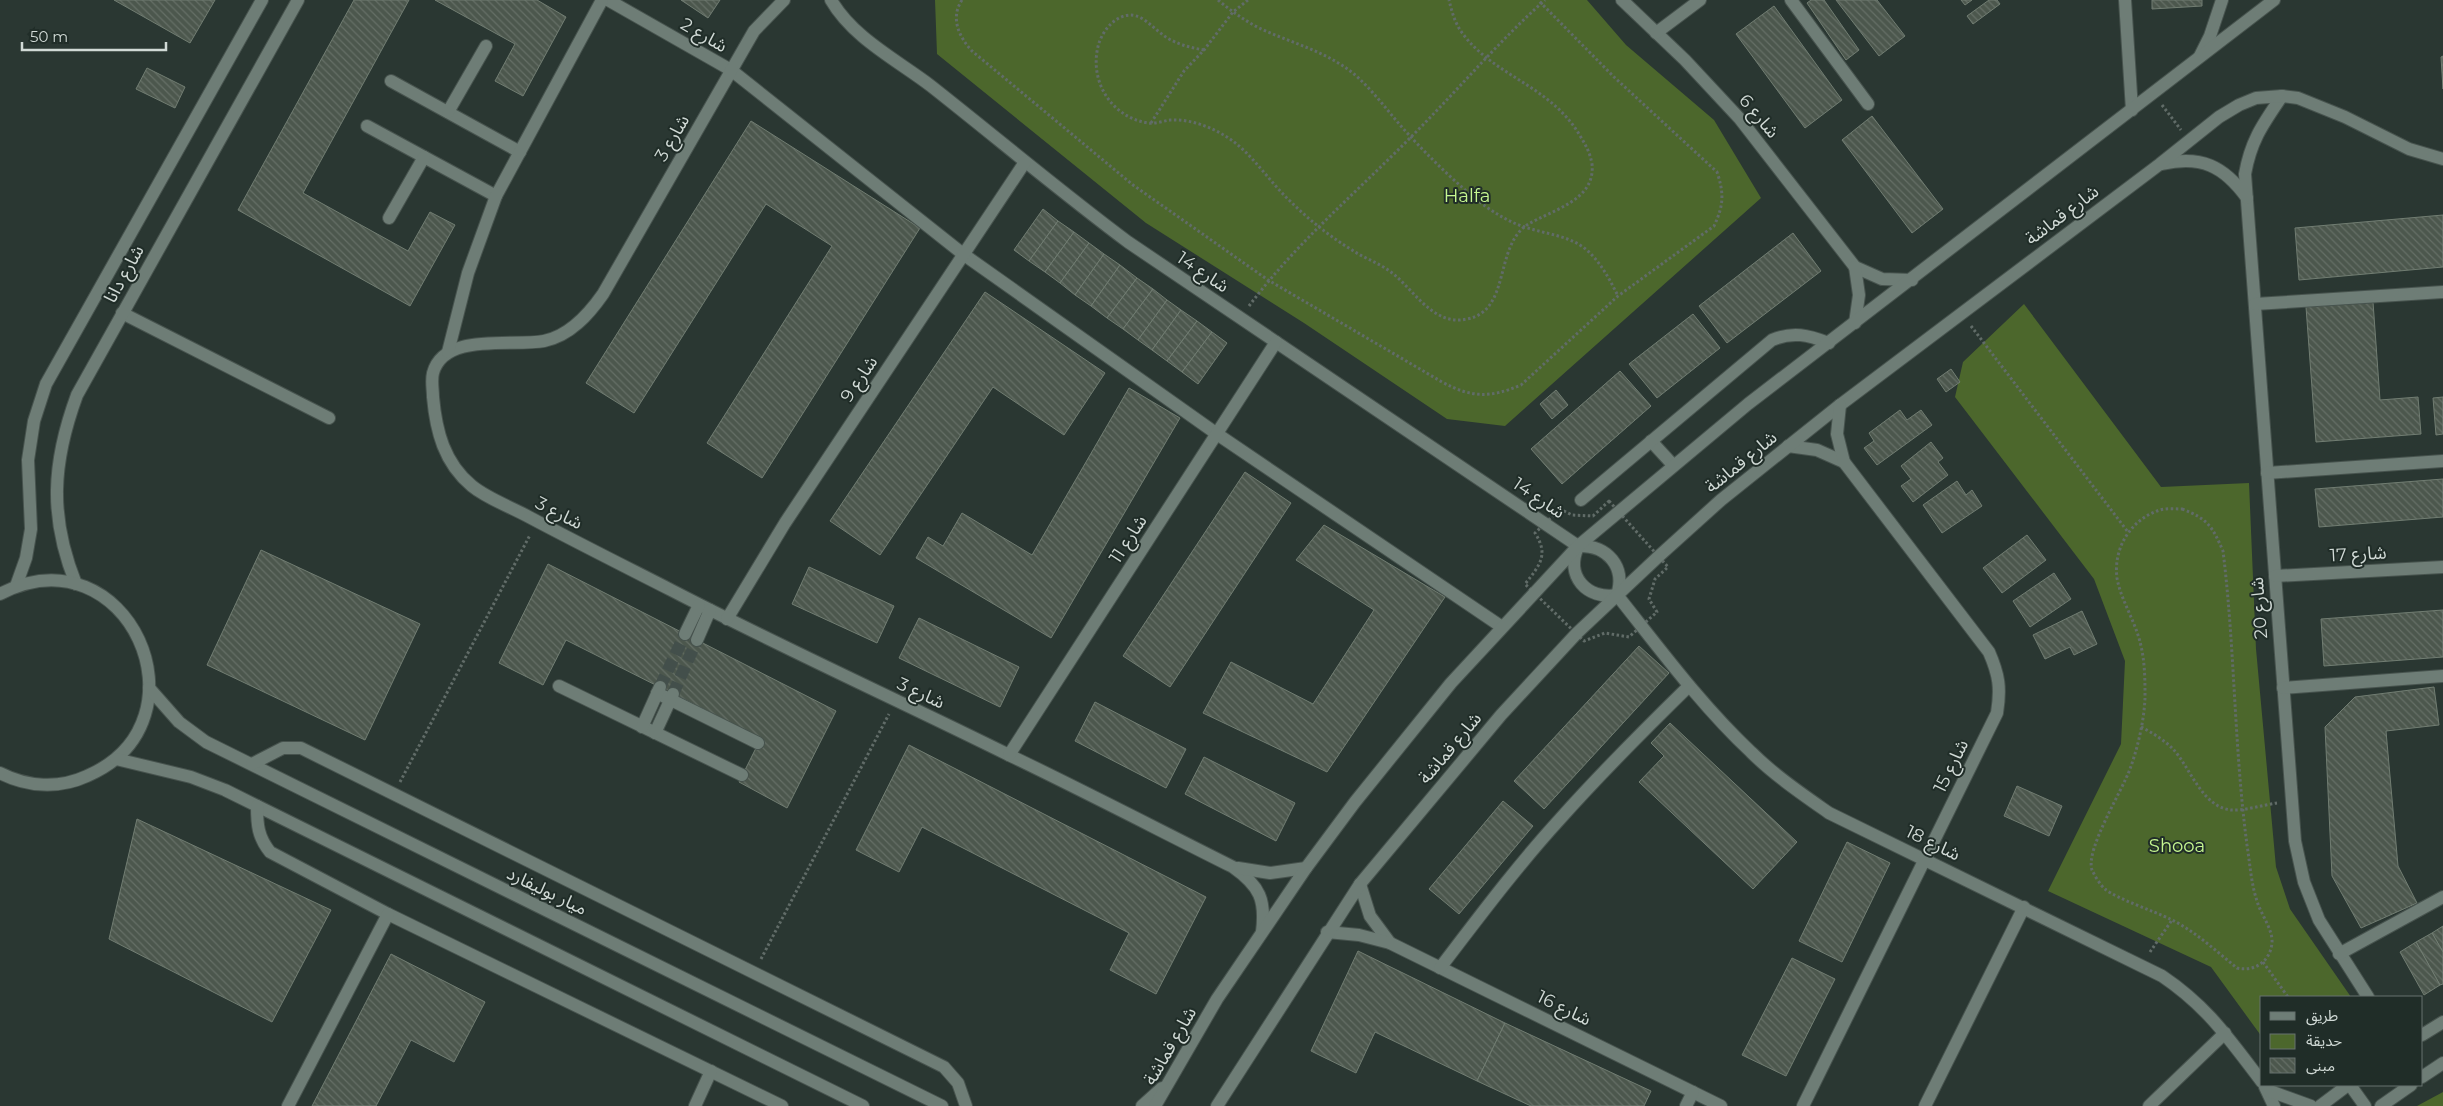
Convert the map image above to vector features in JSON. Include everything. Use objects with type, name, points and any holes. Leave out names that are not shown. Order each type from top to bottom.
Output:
[{"type":"street","name":"شارع دانا","points":[[16,586],[26,558],[31,529],[28,460],[34,421],[46,384],[262,0]]},
{"type":"street","name":"شارع دانا","points":[[76,584],[65,557],[59,529],[58,464],[65,428],[77,395],[298,0]]},
{"type":"street","points":[[448,352],[468,273],[496,196],[602,0]]},
{"type":"street","name":"شارع 2","points":[[608,0],[731,70],[963,254],[1216,434],[1502,627]]},
{"type":"street","name":"شارع 3","points":[[784,0],[754,31],[603,294],[585,317],[563,334],[546,341],[466,345],[448,352],[439,361],[433,373],[432,386],[438,436],[451,464],[472,486],[538,522],[727,619],[1009,754],[1233,867],[1249,878],[1260,894],[1264,913],[1262,932]]},
{"type":"street","name":"شارع 14","points":[[831,0],[848,24],[931,86],[1128,242],[1578,546]]},
{"type":"street","name":"شارع 6","points":[[1622,0],[1686,60],[1740,119],[1855,267],[1882,279],[1912,280]]},
{"type":"street","points":[[1656,33],[1700,0]]},
{"type":"street","points":[[1791,0],[1868,104]]},
{"type":"street","points":[[2125,0],[2132,110]]},
{"type":"street","points":[[2197,60],[2210,36],[2222,0]]},
{"type":"street","name":"شارع قماشة","points":[[1156,1106],[1217,999],[1306,868],[1401,742],[1502,627],[1578,546],[1748,404],[1855,324],[2274,0]]},
{"type":"street","points":[[448,112],[486,46]]},
{"type":"street","points":[[391,81],[520,152]]},
{"type":"street","name":"شارع قماشة","points":[[1217,1106],[1327,932],[1360,884],[1501,715],[1577,634],[1659,556],[1721,500],[1840,405],[2160,164],[2219,116],[2239,104],[2256,98],[2282,96],[2298,98],[2409,150],[2443,159]]},
{"type":"street","name":"شارع 20","points":[[2282,96],[2260,129],[2250,151],[2245,174],[2294,841],[2304,882],[2319,920],[2367,996]]},
{"type":"street","points":[[367,126],[496,196]]},
{"type":"street","points":[[389,218],[424,157]]},
{"type":"street","points":[[2160,164],[2180,160],[2200,161],[2224,173],[2235,182],[2247,199]]},
{"type":"street","name":"شارع 9","points":[[727,619],[785,523],[1025,162]]},
{"type":"street","name":"شارع 6","points":[[1855,267],[1859,295],[1855,324]]},
{"type":"street","points":[[2254,304],[2443,292]]},
{"type":"street","points":[[122,313],[329,418]]},
{"type":"street","points":[[1581,500],[1772,340],[1784,334],[1799,334],[1829,343]]},
{"type":"street","name":"شارع 11","points":[[1009,754],[1276,342]]},
{"type":"street","name":"شارع 15","points":[[1803,1106],[1997,713],[2000,692],[1997,671],[1988,652],[1844,462],[1837,434],[1840,405]]},
{"type":"street","points":[[1651,442],[1673,465]]},
{"type":"street","name":"شارع 15","points":[[1788,446],[1817,450],[1844,462]]},
{"type":"street","points":[[2267,473],[2443,461]]},
{"type":"street","points":[[1578,546],[1597,548],[1612,559],[1620,576],[1617,595],[1599,596],[1584,588],[1578,581],[1573,563],[1578,546]]},
{"type":"street","name":"شارع 17","points":[[2275,576],[2443,567]]},
{"type":"street","points":[[0,594],[16,586],[50,581],[76,584],[97,593],[116,606],[131,624],[142,644],[148,665],[150,688],[140,727],[116,759],[98,772],[77,781],[55,785],[4,779]]},
{"type":"street","name":"شارع 18","points":[[1617,595],[1718,719],[1752,754],[1790,785],[1829,813],[1925,858],[2141,965],[2186,992],[2207,1011],[2260,1080]]},
{"type":"street","points":[[685,634],[705,607]]},
{"type":"street","points":[[697,640],[705,607]]},
{"type":"street","points":[[2283,688],[2443,676]]},
{"type":"street","points":[[559,686],[742,776]]},
{"type":"street","points":[[1440,968],[1497,893],[1558,821],[1622,752],[1690,686]]},
{"type":"street","name":"ميار بوليفارد","points":[[150,688],[163,706],[206,742],[942,1106]]},
{"type":"street","points":[[642,727],[659,690],[758,743]]},
{"type":"street","points":[[655,733],[671,697]]},
{"type":"street","points":[[252,764],[283,748],[301,748],[944,1067],[958,1083],[966,1106]]},
{"type":"street","points":[[116,759],[191,777],[257,806],[863,1106]]},
{"type":"street","points":[[257,806],[257,830],[262,842],[270,852],[388,914],[782,1106]]},
{"type":"street","name":"شارع 3","points":[[1233,867],[1270,872],[1306,868]]},
{"type":"street","name":"شارع 16","points":[[1360,884],[1370,916],[1390,943]]},
{"type":"street","points":[[2339,954],[2443,897]]},
{"type":"street","points":[[1925,1106],[2024,907]]},
{"type":"street","points":[[288,1106],[388,914]]},
{"type":"street","name":"شارع 16","points":[[1327,932],[1359,935],[1390,943],[1722,1106]]},
{"type":"street","points":[[2424,1031],[2443,1022]]},
{"type":"street","points":[[2149,1106],[2225,1033]]},
{"type":"street","points":[[2423,1076],[2443,1063]]},
{"type":"street","points":[[694,1106],[712,1072]]},
{"type":"street","points":[[1142,1106],[1171,1080]]},
{"type":"street","name":"شارع 18","points":[[2264,1086],[2274,1106]]},
{"type":"street","points":[[2266,1086],[2311,1106]]},
{"type":"street","points":[[2320,1106],[2348,1086]]},
{"type":"street","points":[[2350,1086],[2365,1106]]},
{"type":"street","points":[[2381,1106],[2410,1086]]},
{"type":"street","points":[[1686,1106],[1693,1092]]},
{"type":"path","points":[[962,0],[958,6],[956,22],[961,38],[972,51],[1133,185],[1268,280],[1442,382],[1461,392],[1481,395],[1502,393],[1521,385],[1618,296],[1714,226],[1722,208],[1723,190],[1717,172],[1614,77],[1538,0]]},
{"type":"path","points":[[1218,0],[1233,12],[1258,27],[1333,59],[1354,74],[1411,138],[1484,205],[1503,218],[1524,227],[1568,239],[1583,247],[1596,259],[1618,296]]},
{"type":"path","points":[[1151,123],[1184,71],[1204,50],[1233,12],[1248,0]]},
{"type":"path","points":[[1204,50],[1186,47],[1168,39],[1141,17],[1125,16],[1111,22],[1102,35],[1096,53],[1096,72],[1103,91],[1115,107],[1132,118],[1151,123],[1172,120],[1194,122],[1214,129],[1232,141],[1287,198],[1319,226],[1355,252],[1395,275],[1437,315],[1453,321],[1469,319],[1484,312],[1495,298],[1507,252],[1524,227],[1578,198],[1589,184],[1592,166],[1588,148],[1572,122],[1548,98],[1488,58],[1462,33],[1453,17],[1449,0]]},
{"type":"path","points":[[1240,318],[1268,280],[1319,226],[1411,138],[1546,0]]},
{"type":"path","points":[[2153,94],[2189,141]]},
{"type":"path","points":[[1961,313],[2128,532]]},
{"type":"path","points":[[1609,501],[1668,567],[1654,579],[1649,599],[1657,612],[1629,637],[1605,632],[1584,641],[1525,584],[1541,565],[1542,545],[1535,533],[1546,524],[1560,509],[1572,515],[1593,516],[1609,501]]},
{"type":"path","points":[[2182,509],[2201,517],[2215,532],[2223,551],[2242,809],[2255,894],[2272,942],[2269,953],[2256,968],[2246,970],[2238,968],[2172,920],[2105,889],[2092,868],[2092,853],[2130,768],[2141,727],[2145,700],[2145,673],[2141,646],[2118,579],[2117,563],[2120,547],[2128,532],[2142,518],[2162,510],[2182,509]]},
{"type":"path","points":[[393,794],[538,522]]},
{"type":"path","points":[[754,973],[896,701]]},
{"type":"path","points":[[2141,727],[2164,741],[2174,750],[2208,798],[2218,806],[2230,810],[2291,800]]},
{"type":"path","points":[[2141,965],[2172,920]]},
{"type":"path","points":[[2263,962],[2287,996]]},
{"type":"green space","name":"Halfa","points":[[935,0],[1587,0],[1626,45],[1714,120],[1761,198],[1505,426],[1447,419],[1304,323],[1146,223],[937,54]]},
{"type":"green space","name":"Shooa","points":[[2024,304],[2161,487],[2249,483],[2256,649],[2276,867],[2290,909],[2350,996],[2260,996],[2260,1034],[2211,967],[2048,891],[2121,744],[2125,661],[2094,579],[1955,397],[1963,362]]},
{"type":"green space","points":[[2443,1092],[2443,1106],[2417,1106]]},
{"type":"building","points":[[114,0],[215,0],[190,43]]},
{"type":"building","points":[[354,0],[409,0],[303,193],[408,251],[430,212],[455,225],[410,306],[238,210]]},
{"type":"building","points":[[435,0],[537,0],[566,17],[523,96],[495,81],[515,44]]},
{"type":"building","points":[[681,0],[720,0],[708,18]]},
{"type":"building","points":[[1811,0],[1824,0],[1859,50],[1846,60],[1807,3]]},
{"type":"building","points":[[1836,0],[1877,0],[1905,36],[1879,56]]},
{"type":"building","points":[[1961,0],[1972,0],[1965,5]]},
{"type":"building","points":[[1989,0],[1997,0],[2000,4],[1973,24],[1967,16]]},
{"type":"building","points":[[2152,0],[2202,0],[2202,6],[2152,9]]},
{"type":"building","points":[[1774,6],[1842,100],[1805,128],[1736,34]]},
{"type":"building","points":[[2443,56],[2443,89],[2441,57]]},
{"type":"building","points":[[147,68],[185,87],[175,108],[136,89]]},
{"type":"building","points":[[1872,116],[1943,209],[1912,233],[1842,140]]},
{"type":"building","points":[[751,121],[920,228],[762,478],[707,443],[832,246],[766,204],[634,413],[586,383]]},
{"type":"building","points":[[1043,209],[1058,221],[1029,261],[1014,250]]},
{"type":"building","points":[[2443,215],[2443,267],[2299,280],[2295,228]]},
{"type":"building","points":[[1058,221],[1074,232],[1045,272],[1029,261]]},
{"type":"building","points":[[1074,232],[1089,243],[1060,283],[1045,272]]},
{"type":"building","points":[[1793,233],[1821,271],[1727,343],[1699,306]]},
{"type":"building","points":[[1089,243],[1104,254],[1075,295],[1060,283]]},
{"type":"building","points":[[1104,254],[1120,265],[1091,306],[1075,295]]},
{"type":"building","points":[[1120,265],[1137,278],[1107,318],[1091,306]]},
{"type":"building","points":[[1137,278],[1153,289],[1123,329],[1107,318]]},
{"type":"building","points":[[1153,289],[1167,300],[1138,340],[1123,329]]},
{"type":"building","points":[[985,292],[1105,373],[1064,435],[993,387],[880,555],[830,521]]},
{"type":"building","points":[[1167,300],[1181,310],[1152,350],[1138,340]]},
{"type":"building","points":[[2373,302],[2380,400],[2418,397],[2421,434],[2316,442],[2306,307]]},
{"type":"building","points":[[1181,310],[1197,321],[1167,361],[1152,350]]},
{"type":"building","points":[[1693,314],[1720,348],[1657,398],[1629,364]]},
{"type":"building","points":[[1197,321],[1212,332],[1182,372],[1167,361]]},
{"type":"building","points":[[1212,332],[1227,343],[1198,384],[1182,372]]},
{"type":"building","points":[[1951,369],[1960,382],[1946,392],[1937,379]]},
{"type":"building","points":[[1620,371],[1651,406],[1562,484],[1531,449]]},
{"type":"building","points":[[1129,388],[1180,418],[1051,638],[916,558],[928,537],[943,546],[962,513],[1032,555]]},
{"type":"building","points":[[1556,390],[1568,405],[1552,419],[1540,404]]},
{"type":"building","points":[[2443,397],[2443,434],[2436,435],[2433,398]]},
{"type":"building","points":[[1900,410],[1907,420],[1921,410],[1932,425],[1877,465],[1864,448],[1874,441],[1869,433]]},
{"type":"building","points":[[1931,442],[1943,458],[1938,462],[1948,475],[1913,502],[1901,486],[1911,479],[1901,466]]},
{"type":"building","points":[[1245,472],[1291,503],[1170,687],[1123,656]]},
{"type":"building","points":[[2443,479],[2443,517],[2319,527],[2315,489]]},
{"type":"building","points":[[1957,481],[1966,495],[1972,490],[1982,506],[1942,533],[1923,505]]},
{"type":"building","points":[[1324,525],[1445,597],[1327,772],[1203,713],[1231,662],[1313,704],[1374,610],[1296,560]]},
{"type":"building","points":[[2027,535],[2046,560],[2002,593],[1983,568]]},
{"type":"building","points":[[261,550],[420,624],[365,740],[207,665]]},
{"type":"building","points":[[548,564],[836,711],[787,808],[739,782],[761,738],[566,640],[543,685],[499,663]]},
{"type":"building","points":[[809,567],[894,606],[877,643],[792,604]]},
{"type":"building","points":[[2054,573],[2071,599],[2030,627],[2013,601]]},
{"type":"building","points":[[2443,610],[2443,657],[2324,666],[2321,619]]},
{"type":"building","points":[[2082,611],[2097,644],[2074,655],[2070,647],[2045,659],[2033,635]]},
{"type":"building","points":[[919,618],[1019,667],[1000,707],[899,658]]},
{"type":"building","points":[[1639,646],[1669,673],[1544,809],[1514,781]]},
{"type":"building","points":[[2434,687],[2439,725],[2386,731],[2398,866],[2417,903],[2361,928],[2332,876],[2325,727],[2355,697]]},
{"type":"building","points":[[1095,702],[1186,749],[1166,788],[1075,741]]},
{"type":"building","points":[[1670,723],[1797,842],[1753,889],[1639,782],[1664,756],[1651,743]]},
{"type":"building","points":[[909,745],[1206,897],[1156,994],[1110,970],[1129,933],[922,827],[899,872],[856,850]]},
{"type":"building","points":[[1204,757],[1295,803],[1276,841],[1185,794]]},
{"type":"building","points":[[2017,786],[2062,806],[2049,836],[2004,816]]},
{"type":"building","points":[[1503,801],[1533,826],[1459,914],[1429,889]]},
{"type":"building","points":[[137,819],[331,910],[272,1022],[109,939]]},
{"type":"building","points":[[1847,842],[1890,863],[1842,962],[1799,941]]},
{"type":"building","points":[[2443,926],[2443,952],[2432,933]]},
{"type":"building","points":[[2432,933],[2443,952],[2443,984],[2440,985],[2416,942]]},
{"type":"building","points":[[2416,942],[2440,985],[2424,995],[2400,952]]},
{"type":"building","points":[[1358,951],[1505,1023],[1477,1081],[1375,1032],[1356,1073],[1311,1051]]},
{"type":"building","points":[[391,954],[485,1002],[454,1062],[411,1040],[376,1106],[312,1106]]},
{"type":"building","points":[[1792,958],[1835,979],[1786,1076],[1742,1055]]},
{"type":"building","points":[[1505,1023],[1651,1091],[1644,1106],[1531,1106],[1477,1081]]},
{"type":"tunnel","points":[[660,687],[685,634]]},
{"type":"tunnel","points":[[673,694],[697,640]]}]
